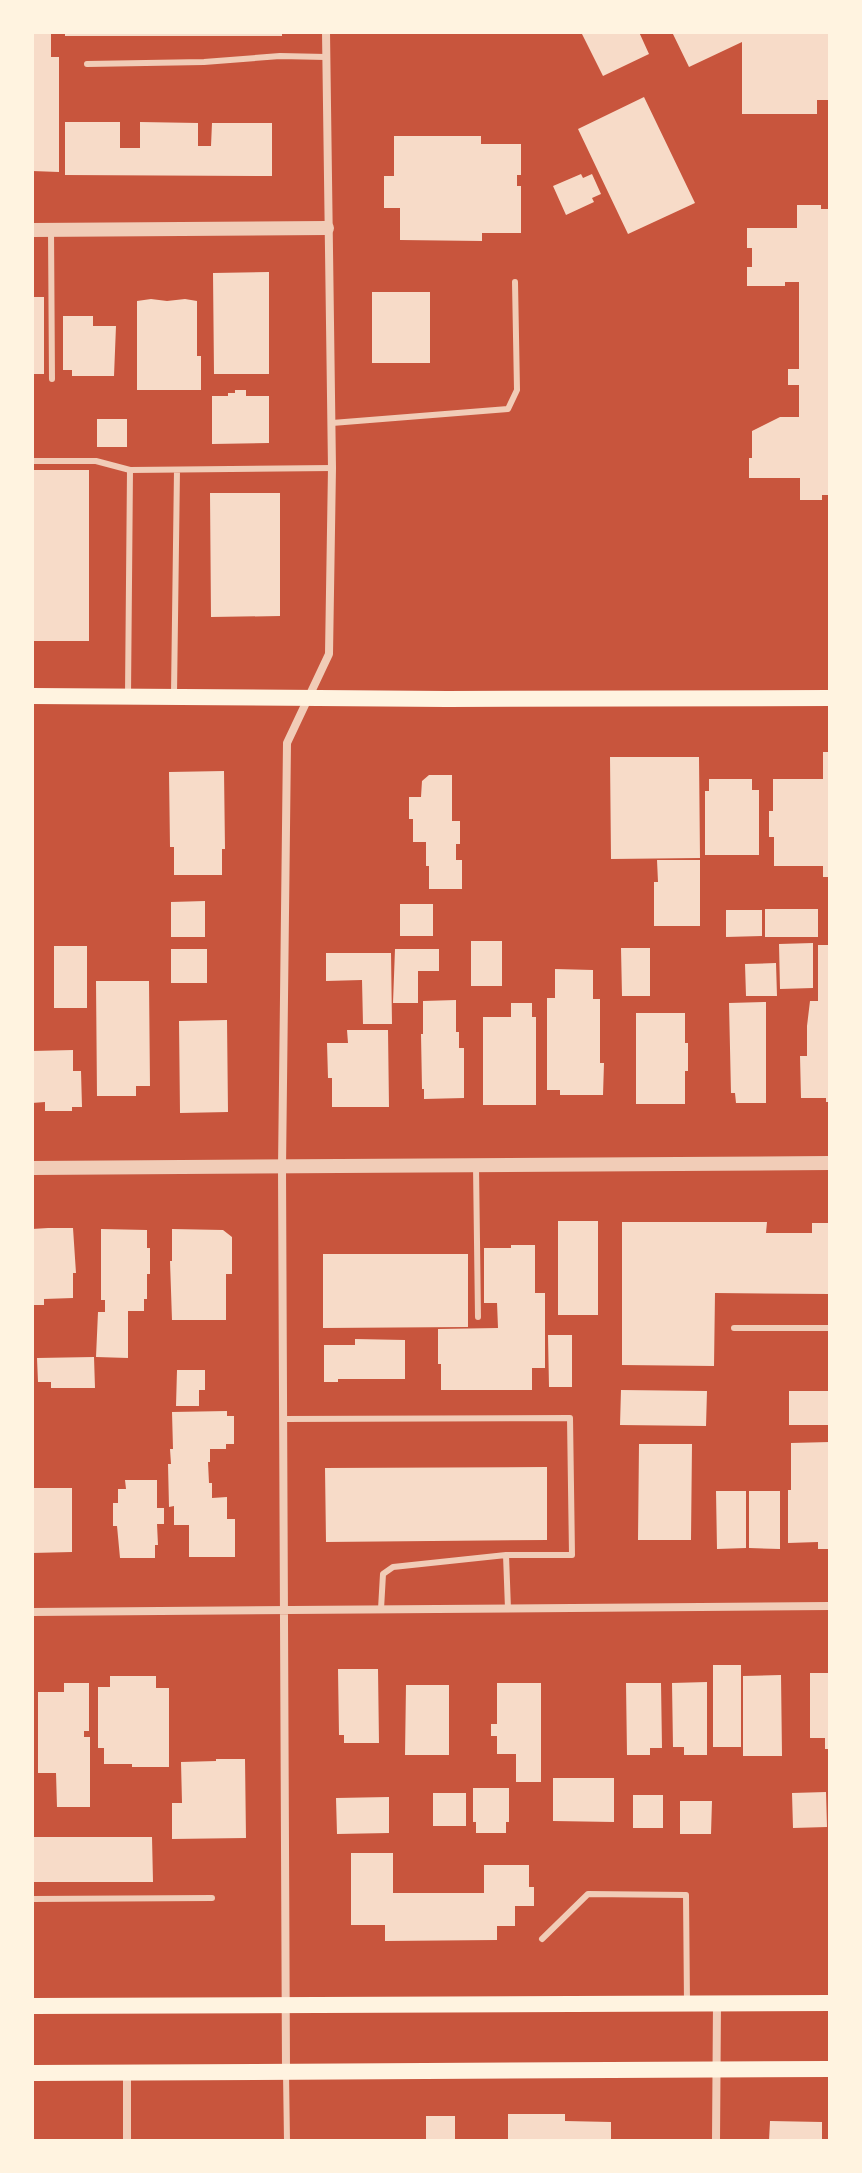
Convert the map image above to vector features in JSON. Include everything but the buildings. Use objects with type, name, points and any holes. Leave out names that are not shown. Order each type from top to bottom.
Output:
[{"type":"main road","points":[[32,696],[830,698]]},
{"type":"main road","points":[[32,2006],[830,2003]]},
{"type":"main road","points":[[32,2073],[830,2069]]},
{"type":"street","points":[[286,2072],[282,1168],[287,743],[329,654],[332,423],[326,32]]},
{"type":"street","points":[[32,230],[327,228]]},
{"type":"street","points":[[32,1168],[830,1163]]},
{"type":"street","points":[[32,1612],[830,1606]]},
{"type":"street","points":[[716,2141],[717,2003]]},
{"type":"street","points":[[127,2073],[127,2141]]},
{"type":"lane","points":[[87,64],[326,57]]},
{"type":"lane","points":[[51,230],[52,379]]},
{"type":"lane","points":[[332,423],[508,409],[517,390],[515,282]]},
{"type":"lane","points":[[32,461],[96,461],[130,470],[332,468]]},
{"type":"lane","points":[[128,698],[130,470]]},
{"type":"lane","points":[[174,698],[177,470]]},
{"type":"lane","points":[[476,1166],[478,1317]]},
{"type":"lane","points":[[734,1328],[830,1328]]},
{"type":"lane","points":[[283,1419],[570,1418],[572,1555],[506,1555],[393,1567],[383,1574],[381,1609]]},
{"type":"lane","points":[[506,1555],[508,1609]]},
{"type":"lane","points":[[542,1939],[588,1894],[686,1895],[687,2003]]},
{"type":"lane","points":[[32,1899],[212,1898]]},
{"type":"lane","points":[[286,2072],[287,2141]]}]
